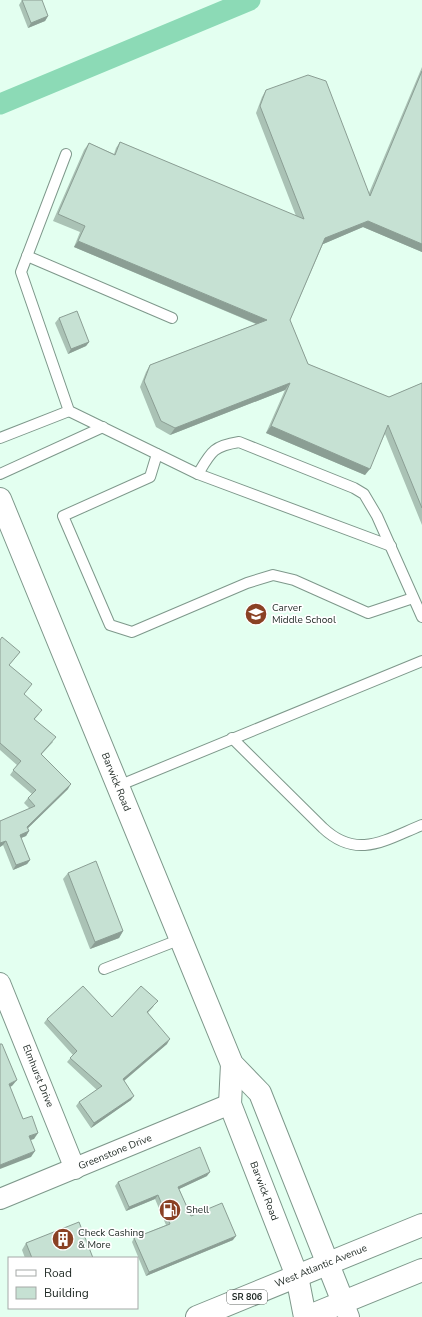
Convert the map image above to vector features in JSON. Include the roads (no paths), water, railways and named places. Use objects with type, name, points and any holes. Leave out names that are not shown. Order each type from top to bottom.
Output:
[{"type":"street","name":"Barwick Road","points":[[0,499],[232,1064],[260,1093],[346,1310]]},
{"type":"street","name":"Elmhurst Drive","points":[[0,983],[75,1169]]},
{"type":"street","name":"Barwick Road","points":[[232,1064],[230,1104],[297,1276],[306,1317]]},
{"type":"street","name":"Greenstone Drive","points":[[0,1199],[230,1104]]},
{"type":"street","name":"West Atlantic Avenue","points":[[197,1317],[422,1225]]},
{"type":"street","points":[[306,1317],[346,1310],[422,1270]]},
{"type":"lane","points":[[66,154],[21,272],[69,411],[198,474],[390,546]]},
{"type":"lane","points":[[27,256],[172,318]]},
{"type":"lane","points":[[0,438],[69,411]]},
{"type":"lane","points":[[0,474],[103,427]]},
{"type":"lane","points":[[198,474],[210,454],[223,445],[239,442],[354,488],[364,494],[377,516],[422,617]]},
{"type":"lane","points":[[157,454],[150,477],[63,516],[110,625],[132,632],[247,583],[273,575],[294,580],[368,613],[413,598]]},
{"type":"lane","points":[[118,786],[422,661]]},
{"type":"lane","points":[[232,738],[323,828],[333,837],[345,843],[359,846],[372,845],[422,825]]},
{"type":"lane","points":[[104,969],[181,939]]},
{"type":"waterway","points":[[0,104],[250,0]]},
{"type":"place","name":"Carver Middle School","points":[[256,614]]},
{"type":"place","name":"Shell","points":[[170,1210]]},
{"type":"place","name":"Check Cashing & More","points":[[63,1239]]}]
